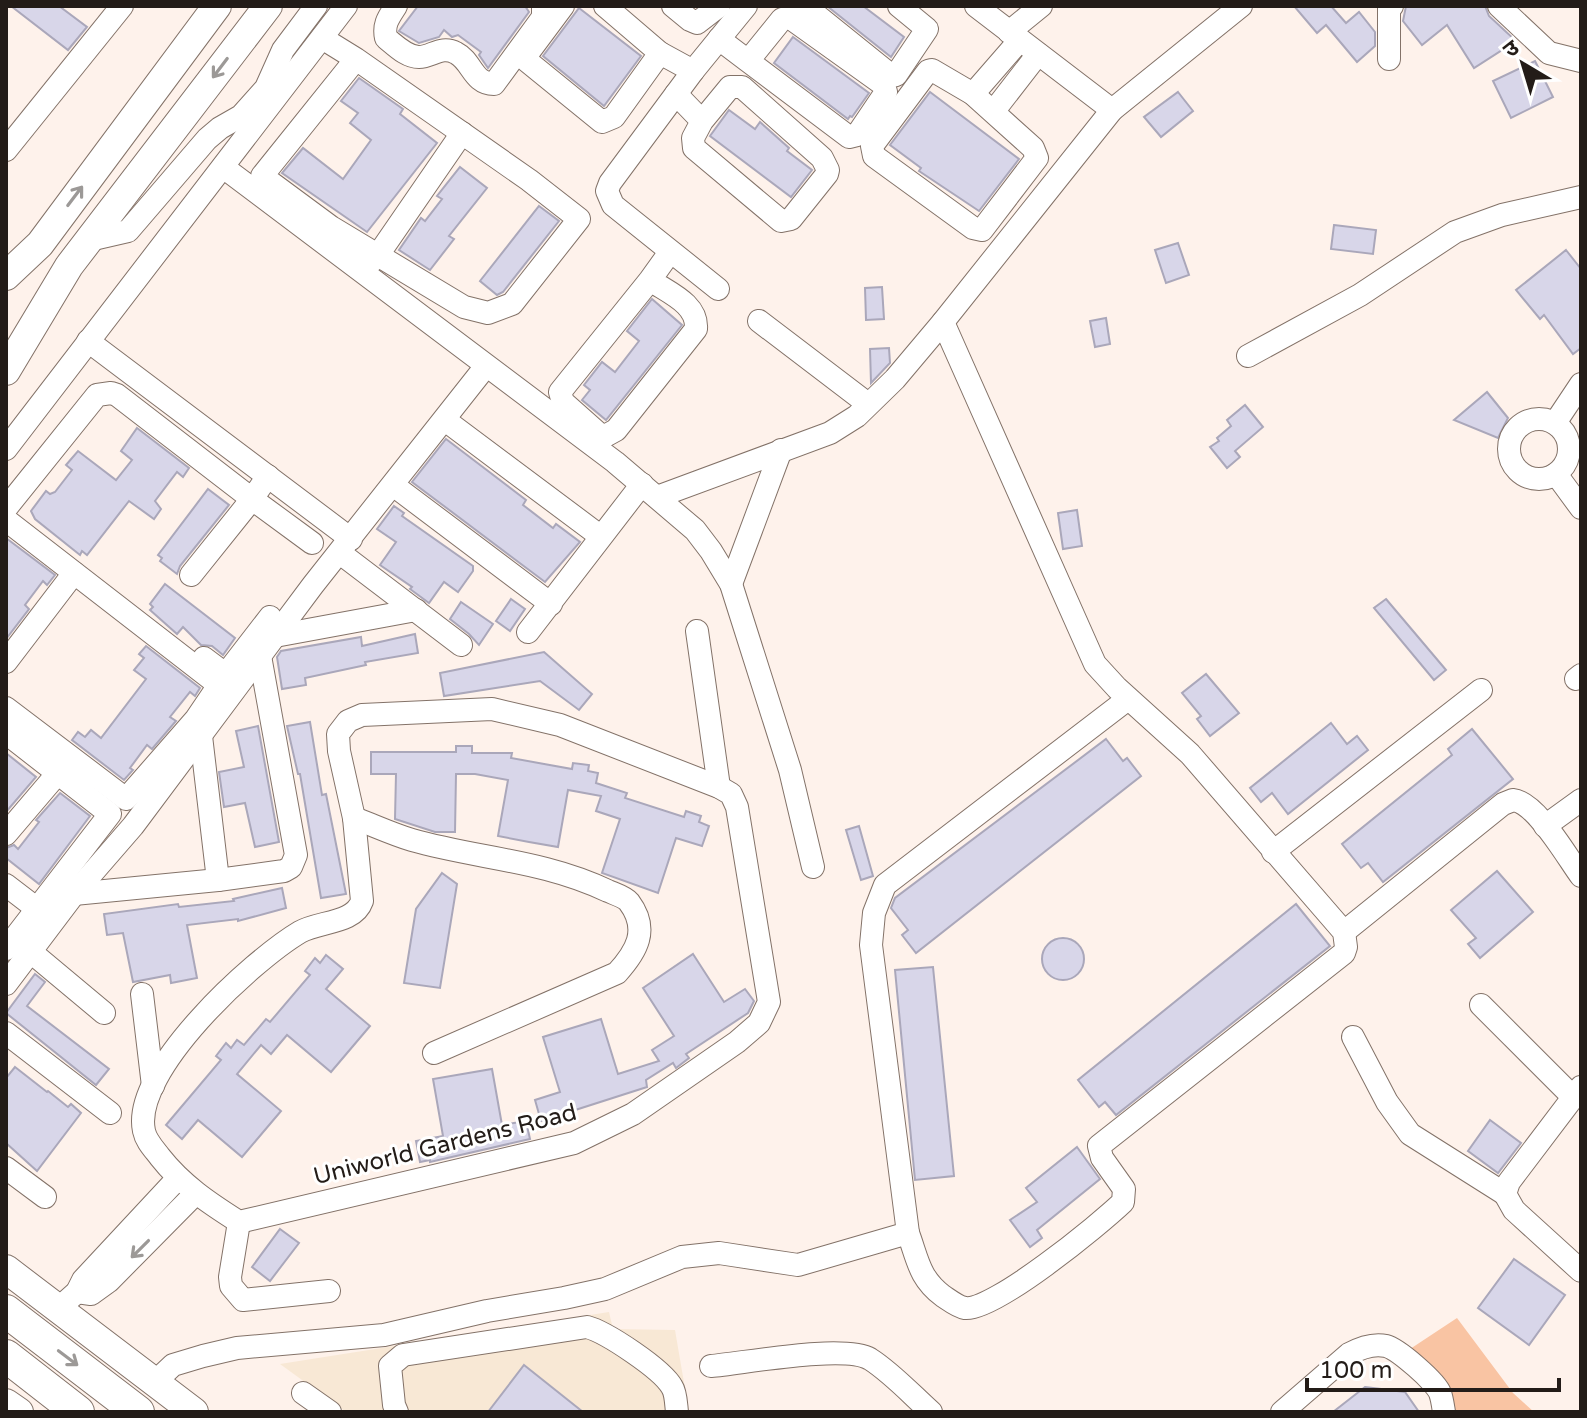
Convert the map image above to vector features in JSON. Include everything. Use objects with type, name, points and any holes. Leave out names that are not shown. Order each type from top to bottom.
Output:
[{"type":"highway","points":[[6,1311],[138,1412]]},
{"type":"highway","points":[[6,1356],[78,1412]]},
{"type":"main road","points":[[6,288],[217,6]]},
{"type":"main road","points":[[6,346],[268,6]]},
{"type":"main road","points":[[6,276],[40,244]]},
{"type":"main road","points":[[6,371],[69,266]]},
{"type":"main road","points":[[6,1269],[68,1300],[155,1382],[194,1412]]},
{"type":"street","points":[[6,150],[122,6]]},
{"type":"street","points":[[6,449],[223,167],[283,50],[316,6]]},
{"type":"street","points":[[89,240],[128,231],[213,133],[247,121],[322,38],[346,6]]},
{"type":"street","points":[[396,6],[384,29],[386,38],[406,54],[420,58],[449,50],[460,55],[485,84],[494,84],[543,17],[543,6]]},
{"type":"street","points":[[563,6],[528,53],[527,61],[602,122],[614,117],[660,53]]},
{"type":"street","points":[[605,6],[660,53],[693,71]]},
{"type":"street","points":[[673,6],[697,23],[719,6]]},
{"type":"street","points":[[718,289],[613,205],[607,191],[693,71],[746,6]]},
{"type":"street","points":[[805,6],[892,76],[896,75],[927,29],[899,6]]},
{"type":"street","points":[[976,6],[1112,110]]},
{"type":"street","points":[[973,94],[1014,36],[1041,6]]},
{"type":"street","points":[[528,632],[600,536],[649,490],[830,433],[857,416],[895,379],[943,322],[1112,110],[1241,6]]},
{"type":"street","points":[[1389,59],[1388,19],[1392,6]]},
{"type":"street","points":[[1499,6],[1549,53],[1581,61]]},
{"type":"street","points":[[719,39],[748,61],[849,137],[857,135],[886,92],[884,85],[789,17],[782,19],[748,61]]},
{"type":"street","points":[[223,167],[370,263],[464,307],[488,313],[512,304],[579,219],[462,133],[322,38]]},
{"type":"street","points":[[993,112],[1038,54]]},
{"type":"street","points":[[356,59],[262,176],[331,227],[486,366],[649,490],[695,530],[731,584],[790,770],[813,867]]},
{"type":"street","points":[[932,70],[973,94],[993,112],[1033,148],[1037,158],[982,230],[978,231],[874,156],[872,146],[928,71],[932,70]]},
{"type":"street","points":[[730,87],[742,87],[822,158],[827,174],[791,219],[781,221],[694,148],[693,138],[702,121],[730,87]]},
{"type":"street","points":[[676,94],[702,121]]},
{"type":"street","points":[[370,263],[462,133]]},
{"type":"street","points":[[1248,356],[1360,295],[1455,232],[1502,215],[1581,197]]},
{"type":"street","points":[[650,280],[692,309],[697,320],[696,329],[616,430],[605,436],[563,402],[560,392],[670,252]]},
{"type":"street","points":[[759,321],[868,404]]},
{"type":"street","points":[[943,322],[1016,481],[1085,644],[1100,671],[1190,754],[1344,932],[1346,947],[1344,953],[1099,1146],[1102,1158],[1124,1189],[1123,1202],[1020,1284],[979,1306],[964,1308],[928,1284],[908,1233],[871,945],[874,913],[885,885],[1128,699]]},
{"type":"street","points":[[88,341],[268,476],[416,610],[461,645]]},
{"type":"street","points":[[312,543],[117,395],[104,393],[97,395],[6,506],[224,673],[346,546],[486,366]]},
{"type":"street","points":[[1555,423],[1581,384]]},
{"type":"street","points":[[1537,419],[1555,423],[1567,438],[1569,451],[1565,464],[1556,474],[1539,479],[1522,475],[1512,463],[1509,449],[1511,438],[1521,425],[1537,419]]},
{"type":"street","points":[[445,420],[600,536]]},
{"type":"street","points":[[731,584],[781,450]]},
{"type":"street","points":[[1556,474],[1581,508]]},
{"type":"street","points":[[191,575],[268,476]]},
{"type":"street","points":[[393,485],[551,604]]},
{"type":"street","points":[[6,520],[219,685],[196,719],[126,799],[6,708]]},
{"type":"street","points":[[6,662],[74,573]]},
{"type":"street","points":[[272,626],[416,610]]},
{"type":"street","points":[[6,984],[201,736],[260,656],[272,626]]},
{"type":"street","points":[[329,1291],[243,1300],[231,1286],[230,1277],[239,1222],[195,1194],[178,1178],[144,1133],[145,1103],[153,1086],[173,1052],[208,1008],[274,949],[310,927],[359,910],[362,901],[354,818],[338,734],[348,721],[362,715],[492,709],[560,725],[719,787],[697,631]]},
{"type":"street","points":[[74,894],[284,871],[295,862],[260,656]]},
{"type":"street","points":[[1273,852],[1481,690]]},
{"type":"street","points":[[6,733],[110,814],[6,949]]},
{"type":"street","points":[[201,736],[218,880]]},
{"type":"street","points":[[6,834],[58,773]]},
{"type":"street","name":"Uniworld Gardens Road","points":[[239,1222],[574,1143],[633,1114],[737,1042],[759,1023],[769,1002],[740,822],[736,802],[731,794],[719,787]]},
{"type":"street","points":[[1545,826],[1581,800]]},
{"type":"street","points":[[1344,932],[1503,804],[1520,801],[1545,826],[1581,876]]},
{"type":"street","points":[[354,818],[411,840],[540,865],[580,878],[628,900],[637,917],[640,937],[635,953],[617,973],[434,1053]]},
{"type":"street","points":[[6,885],[36,908]]},
{"type":"street","points":[[31,952],[104,1013]]},
{"type":"street","points":[[142,994],[153,1086]]},
{"type":"street","points":[[1481,1005],[1577,1092],[1509,1182],[1505,1194]]},
{"type":"street","points":[[6,1033],[110,1113]]},
{"type":"street","points":[[1353,1037],[1387,1102],[1410,1134],[1505,1194],[1514,1210],[1581,1271]]},
{"type":"street","points":[[6,1168],[45,1197]]},
{"type":"street","points":[[68,1300],[178,1178]]},
{"type":"street","points":[[68,1300],[91,1294],[109,1281],[195,1194]]},
{"type":"street","points":[[155,1382],[173,1365],[203,1356],[237,1348],[384,1335],[487,1311],[564,1298],[605,1289],[682,1257],[719,1253],[798,1265],[908,1233]]},
{"type":"street","points":[[397,1412],[390,1366],[403,1355],[587,1327],[608,1336],[664,1376],[674,1389],[677,1412]]},
{"type":"street","points":[[1282,1412],[1349,1354],[1376,1345],[1394,1350],[1435,1384],[1444,1412]]},
{"type":"street","points":[[711,1366],[835,1353],[859,1355],[877,1365],[931,1412]]},
{"type":"street","points":[[303,1393],[330,1412]]},
{"type":"shaded area","points":[[609,1312],[613,1329],[675,1330],[689,1412],[346,1412],[280,1364]]},
{"type":"shaded area","points":[[1457,1318],[1513,1393],[1534,1412],[1448,1412],[1404,1353]]},
{"type":"building","points":[[11,6],[59,6],[87,27],[68,50]]},
{"type":"building","points":[[418,6],[525,6],[529,12],[488,68],[479,55],[481,52],[458,35],[452,37],[444,30],[439,37],[419,43],[399,31]]},
{"type":"building","points":[[827,6],[863,6],[904,37],[891,57]]},
{"type":"building","points":[[1294,6],[1331,6],[1346,23],[1359,12],[1375,32],[1375,46],[1357,62],[1326,25],[1317,33]]},
{"type":"building","points":[[1406,6],[1485,6],[1489,16],[1516,41],[1474,68],[1447,25],[1422,45],[1403,21]]},
{"type":"building","points":[[579,8],[641,56],[604,106],[543,56]]},
{"type":"building","points":[[793,37],[869,93],[852,117],[848,119],[774,63]]},
{"type":"building","points":[[1535,61],[1553,97],[1511,118],[1493,81]]},
{"type":"building","points":[[359,78],[403,109],[400,114],[437,143],[367,232],[282,173],[303,148],[343,179],[371,140],[350,123],[358,113],[341,101]]},
{"type":"building","points":[[930,92],[1019,159],[979,211],[919,171],[921,168],[890,145]]},
{"type":"building","points":[[1178,92],[1193,111],[1161,137],[1144,117]]},
{"type":"building","points":[[729,110],[755,129],[760,122],[789,148],[787,151],[812,170],[791,197],[710,136]]},
{"type":"building","points":[[460,167],[487,188],[449,236],[454,239],[430,270],[399,250],[421,218],[425,221],[442,199],[437,196]]},
{"type":"building","points":[[539,206],[559,221],[503,292],[497,295],[480,281]]},
{"type":"building","points":[[1334,225],[1376,230],[1373,254],[1331,249]]},
{"type":"building","points":[[1178,243],[1189,275],[1166,283],[1155,250]]},
{"type":"building","points":[[1566,250],[1581,269],[1581,348],[1573,354],[1544,315],[1540,319],[1516,290]]},
{"type":"building","points":[[882,287],[884,319],[866,320],[865,288]]},
{"type":"building","points":[[652,299],[682,325],[606,420],[582,400],[590,390],[584,385],[602,362],[615,372],[639,341],[627,331]]},
{"type":"building","points":[[1106,318],[1110,344],[1095,347],[1090,321]]},
{"type":"building","points":[[889,348],[890,363],[871,383],[870,349]]},
{"type":"building","points":[[1487,392],[1508,418],[1498,438],[1454,420]]},
{"type":"building","points":[[1245,405],[1263,427],[1235,451],[1240,457],[1227,468],[1210,447],[1231,426],[1227,420]]},
{"type":"building","points":[[137,428],[189,468],[183,477],[177,472],[155,501],[161,509],[154,519],[129,501],[87,555],[82,551],[80,555],[35,519],[31,511],[46,491],[50,494],[55,492],[72,470],[66,465],[78,451],[116,480],[132,460],[121,451]]},
{"type":"building","points":[[446,439],[526,500],[523,505],[553,528],[556,524],[580,542],[545,582],[412,482]]},
{"type":"building","points":[[208,489],[229,505],[180,566],[177,574],[160,561],[162,558],[158,555]]},
{"type":"building","points":[[394,506],[404,513],[402,516],[473,566],[473,571],[458,592],[444,582],[429,603],[380,565],[396,542],[377,529]]},
{"type":"building","points":[[1077,510],[1082,546],[1063,549],[1058,513]]},
{"type":"building","points":[[6,538],[55,575],[47,585],[43,581],[25,605],[29,609],[6,639]]},
{"type":"building","points":[[165,584],[235,638],[223,655],[212,646],[201,645],[183,627],[177,634],[150,610],[153,607],[150,604]]},
{"type":"building","points":[[511,599],[525,609],[510,631],[496,621]]},
{"type":"building","points":[[1386,599],[1446,670],[1434,680],[1374,608]]},
{"type":"building","points":[[461,602],[493,624],[479,645],[450,619]]},
{"type":"building","points":[[415,634],[418,653],[365,662],[366,665],[305,678],[306,685],[282,689],[277,657],[281,651],[361,637],[362,646]]},
{"type":"building","points":[[146,646],[200,688],[195,696],[190,692],[170,717],[176,721],[152,749],[147,745],[124,780],[72,740],[78,732],[85,737],[91,730],[101,738],[146,679],[134,670],[144,658],[139,654]]},
{"type":"building","points":[[544,652],[592,694],[579,710],[540,681],[444,696],[440,673]]},
{"type":"building","points":[[1206,674],[1239,713],[1210,736],[1197,719],[1201,716],[1182,693]]},
{"type":"building","points":[[310,722],[322,795],[326,794],[346,894],[321,898],[300,774],[287,726]]},
{"type":"building","points":[[1331,723],[1347,744],[1357,736],[1368,750],[1288,814],[1272,793],[1261,802],[1250,788]]},
{"type":"building","points":[[258,726],[279,842],[255,847],[245,803],[224,807],[219,772],[244,767],[236,731]]},
{"type":"building","points":[[1472,729],[1513,779],[1383,882],[1368,863],[1361,868],[1342,844],[1452,755],[1448,749]]},
{"type":"building","points":[[1106,739],[1123,761],[1127,758],[1141,776],[916,953],[902,935],[908,930],[891,908],[895,898]]},
{"type":"building","points":[[456,746],[472,746],[472,753],[512,753],[511,758],[572,769],[573,763],[589,765],[588,771],[598,773],[596,783],[627,793],[625,798],[684,817],[686,811],[701,816],[699,822],[709,826],[702,846],[676,838],[658,893],[602,873],[620,819],[596,811],[601,796],[568,790],[558,847],[529,842],[498,836],[508,780],[475,774],[456,774],[455,832],[435,832],[395,819],[396,774],[371,774],[371,752],[456,752]]},
{"type":"building","points":[[6,753],[36,777],[6,812]]},
{"type":"building","points":[[60,793],[90,816],[39,884],[6,858],[6,848],[14,845],[18,849],[39,822],[36,820]]},
{"type":"building","points":[[859,826],[873,876],[861,880],[846,830]]},
{"type":"building","points":[[1497,871],[1533,912],[1480,958],[1468,944],[1476,938],[1451,910]]},
{"type":"building","points":[[442,873],[457,884],[440,988],[404,983],[416,909]]},
{"type":"building","points":[[282,888],[286,908],[238,921],[187,925],[197,978],[171,983],[170,975],[133,982],[123,933],[107,935],[104,914],[178,904],[179,907],[234,901]]},
{"type":"building","points":[[1296,904],[1330,946],[1116,1115],[1105,1102],[1099,1107],[1078,1080]]},
{"type":"building","points":[[1063,938],[1078,944],[1084,959],[1078,974],[1063,980],[1048,974],[1042,959],[1048,944]]},
{"type":"building","points":[[693,954],[724,1002],[745,989],[754,1001],[748,1013],[686,1054],[689,1058],[676,1068],[673,1063],[646,1080],[647,1087],[566,1113],[568,1119],[553,1124],[551,1118],[541,1121],[535,1100],[560,1092],[543,1037],[601,1019],[618,1074],[659,1061],[652,1050],[674,1036],[643,988]]},
{"type":"building","points":[[326,955],[343,969],[326,989],[370,1026],[331,1072],[287,1035],[271,1054],[261,1045],[237,1074],[281,1111],[242,1157],[198,1120],[182,1139],[166,1125],[221,1060],[216,1056],[226,1043],[231,1048],[237,1040],[244,1045],[266,1019],[270,1022],[310,975],[305,971],[315,958],[320,963]]},
{"type":"building","points":[[933,967],[954,1176],[915,1180],[895,970]]},
{"type":"building","points":[[35,974],[45,982],[27,1006],[109,1069],[96,1085],[6,1013]]},
{"type":"building","points":[[15,1067],[68,1107],[71,1104],[81,1113],[37,1171],[6,1143],[6,1078]]},
{"type":"building","points":[[492,1069],[502,1125],[526,1121],[530,1139],[420,1162],[416,1141],[443,1136],[433,1079]]},
{"type":"building","points":[[1490,1120],[1521,1143],[1498,1173],[1468,1151]]},
{"type":"building","points":[[1077,1147],[1100,1179],[1037,1230],[1042,1238],[1030,1247],[1010,1220],[1037,1202],[1026,1188]]},
{"type":"building","points":[[280,1229],[299,1243],[270,1281],[252,1267]]},
{"type":"building","points":[[1514,1259],[1565,1295],[1529,1345],[1478,1308]]},
{"type":"building","points":[[524,1365],[583,1412],[488,1412]]},
{"type":"building","points":[[1365,1387],[1405,1392],[1419,1412],[1333,1412]]}]
